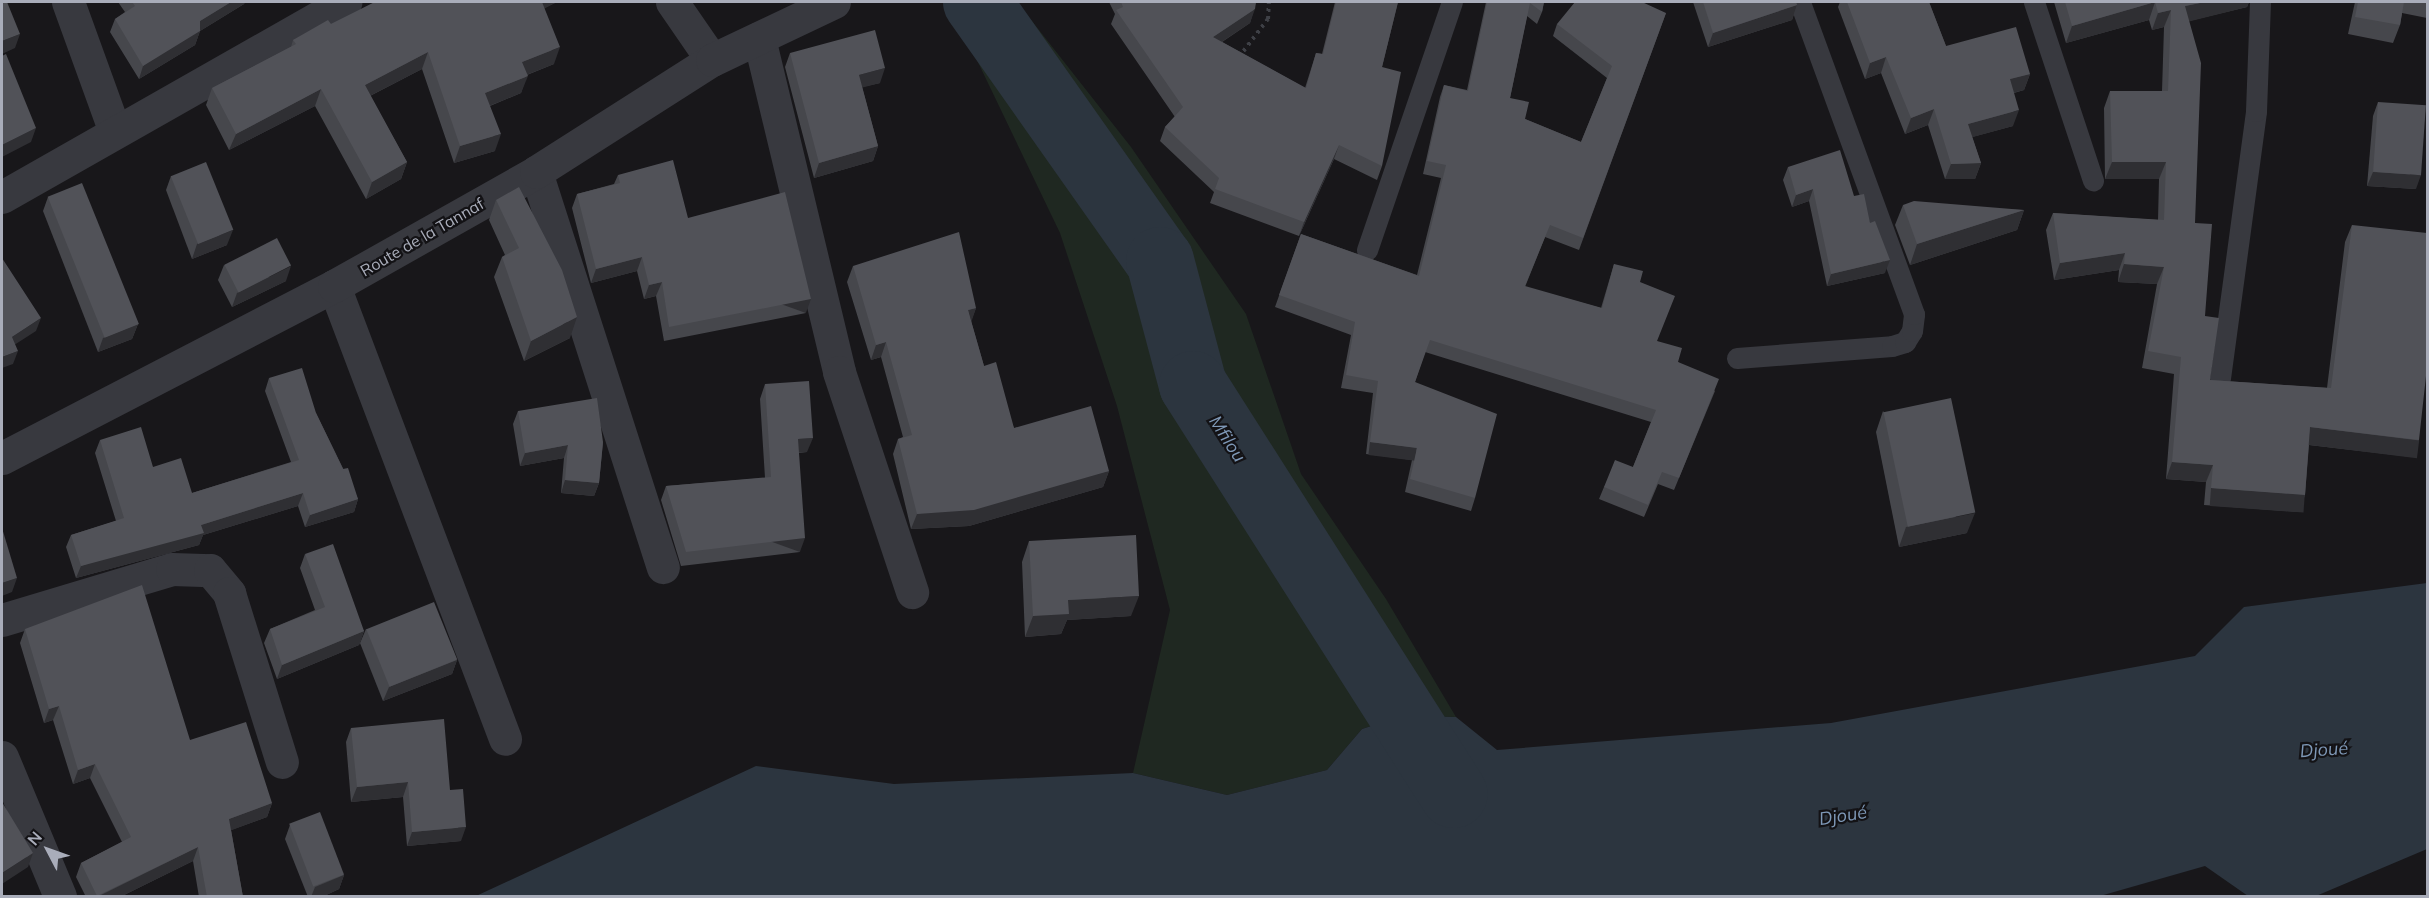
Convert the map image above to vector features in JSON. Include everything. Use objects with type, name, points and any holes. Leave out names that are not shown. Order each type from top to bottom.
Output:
[{"type":"street","points":[[68,2],[114,129]]},
{"type":"street","points":[[2,197],[114,129],[345,2]]},
{"type":"street","points":[[672,2],[712,60]]},
{"type":"street","name":"Route de la Tannaf","points":[[2,458],[334,286],[536,172],[712,60],[834,2]]},
{"type":"street","points":[[759,38],[839,372],[912,591]]},
{"type":"street","points":[[536,172],[663,567]]},
{"type":"street","points":[[334,286],[505,739]]},
{"type":"street","points":[[2,620],[172,569],[210,570],[229,593],[282,762]]},
{"type":"street","points":[[2,758],[60,897]]},
{"type":"lane","points":[[1367,250],[1452,2]]},
{"type":"lane","points":[[1737,358],[1892,346],[1905,342],[1912,331],[1910,304],[1800,2]]},
{"type":"lane","points":[[2034,2],[2093,180]]},
{"type":"lane","points":[[2220,378],[2256,111],[2260,2]]},
{"type":"path","points":[[1235,62],[1268,19],[1269,2]]},
{"type":"shaded area","points":[[949,2],[1017,2],[1131,147],[1246,314],[1301,474],[1386,599],[1456,717],[1403,716],[1362,729],[1327,770],[1227,795],[1133,773],[1170,610],[1117,406],[1060,233]]},
{"type":"water","name":"Djoué","points":[[2427,583],[2427,849],[2316,896],[2248,896],[2205,866],[2100,896],[476,896],[756,766],[894,784],[1133,773],[1227,795],[1327,770],[1362,729],[1402,716],[1456,717],[1497,750],[1831,723],[2195,656],[2244,607]]},
{"type":"building","points":[[2,2],[7,2],[20,34],[2,41]]},
{"type":"building","points":[[132,2],[231,2],[200,21],[200,31],[143,66],[115,19],[135,6]]},
{"type":"building","points":[[375,2],[542,2],[560,47],[522,62],[528,76],[485,93],[501,134],[460,146],[428,52],[365,85],[407,162],[372,182],[321,89],[236,134],[212,88],[296,44],[293,40],[328,20],[331,24]]},
{"type":"building","points":[[1121,2],[1256,2],[1255,9],[1213,37],[1306,88],[1316,53],[1323,54],[1336,2],[1398,2],[1382,67],[1401,72],[1382,166],[1339,145],[1304,222],[1215,189],[1219,178],[1165,127],[1183,107],[1116,10],[1123,7]]},
{"type":"building","points":[[1487,2],[1544,2],[1542,12],[1530,3],[1510,98],[1529,102],[1525,119],[1581,142],[1612,66],[1557,24],[1575,2],[1642,2],[1666,13],[1583,238],[1550,225],[1525,286],[1602,308],[1614,264],[1643,271],[1640,282],[1675,296],[1657,341],[1682,348],[1678,362],[1719,379],[1679,478],[1662,472],[1648,505],[1604,487],[1615,460],[1633,467],[1656,410],[1430,340],[1415,382],[1497,414],[1475,498],[1410,479],[1417,448],[1370,442],[1378,381],[1346,375],[1355,322],[1279,295],[1301,234],[1419,276],[1446,165],[1427,161],[1444,85],[1468,91]]},
{"type":"building","points":[[1703,2],[1796,2],[1797,5],[1713,33]]},
{"type":"building","points":[[1847,2],[1929,2],[1946,46],[2016,27],[2030,74],[2010,79],[2019,110],[1968,124],[1981,163],[1951,164],[1934,109],[1911,118],[1886,57],[1870,63]]},
{"type":"building","points":[[2065,2],[2155,2],[2072,26]]},
{"type":"building","points":[[2155,2],[2205,2],[2185,6],[2201,63],[2195,223],[2212,224],[2205,316],[2219,318],[2210,380],[2331,388],[2352,225],[2427,233],[2427,367],[2419,440],[2310,427],[2305,495],[2211,488],[2213,465],[2172,462],[2181,357],[2148,351],[2164,267],[2124,264],[2125,253],[2060,263],[2053,213],[2164,220],[2166,162],[2112,162],[2110,91],[2168,91],[2171,10],[2158,13]]},
{"type":"building","points":[[2358,2],[2404,2],[2400,25],[2355,17]]},
{"type":"building","points":[[875,30],[885,68],[859,75],[878,146],[819,163],[790,53]]},
{"type":"building","points":[[6,54],[36,128],[2,145],[2,56]]},
{"type":"building","points":[[2378,102],[2426,105],[2421,175],[2373,172]]},
{"type":"building","points":[[1840,150],[1854,196],[1864,194],[1870,223],[1875,221],[1890,260],[1831,274],[1813,189],[1796,195],[1788,167]]},
{"type":"building","points":[[673,160],[688,218],[785,192],[811,299],[669,327],[662,282],[649,285],[642,257],[596,269],[577,194],[620,183],[618,175]]},
{"type":"building","points":[[206,162],[233,230],[198,244],[171,176]]},
{"type":"building","points":[[82,183],[139,324],[105,338],[48,197]]},
{"type":"building","points":[[519,187],[562,270],[577,317],[531,341],[502,257],[519,248],[496,200]]},
{"type":"building","points":[[1914,201],[2024,210],[1917,244],[1903,205]]},
{"type":"building","points":[[959,232],[976,308],[968,310],[984,366],[996,362],[1014,428],[1091,406],[1109,471],[974,510],[917,514],[898,439],[912,435],[886,342],[876,345],[853,266]]},
{"type":"building","points":[[277,238],[291,266],[239,292],[224,265]]},
{"type":"building","points":[[2,258],[41,318],[12,337],[18,351],[2,357]]},
{"type":"building","points":[[302,368],[316,413],[343,469],[348,468],[358,499],[310,515],[303,493],[201,525],[204,533],[81,566],[71,535],[124,518],[100,440],[141,427],[153,467],[181,458],[192,493],[299,460],[269,378]]},
{"type":"building","points":[[809,381],[813,438],[798,439],[805,538],[686,552],[666,486],[771,477],[765,384]]},
{"type":"building","points":[[597,398],[603,442],[599,483],[565,480],[568,445],[525,453],[518,411]]},
{"type":"building","points":[[1951,398],[1975,512],[1908,527],[1884,412]]},
{"type":"building","points":[[2,528],[17,578],[2,583]]},
{"type":"building","points":[[1136,535],[1139,596],[1068,600],[1069,614],[1033,616],[1029,541]]},
{"type":"building","points":[[333,544],[364,631],[282,665],[270,629],[325,607],[305,554]]},
{"type":"building","points":[[142,585],[190,740],[246,722],[272,803],[229,819],[243,897],[207,897],[198,847],[97,896],[81,863],[131,837],[95,764],[78,770],[59,706],[49,709],[25,629]]},
{"type":"building","points":[[434,602],[457,659],[390,687],[366,629]]},
{"type":"building","points":[[444,719],[450,790],[463,789],[466,827],[412,832],[408,782],[357,787],[351,728]]},
{"type":"building","points":[[2,802],[33,853],[2,873]]},
{"type":"building","points":[[320,812],[344,875],[313,886],[289,824]]},
{"type":"waterway","name":"Mfilou","points":[[977,2],[1160,261],[1193,385],[1454,794]]}]
